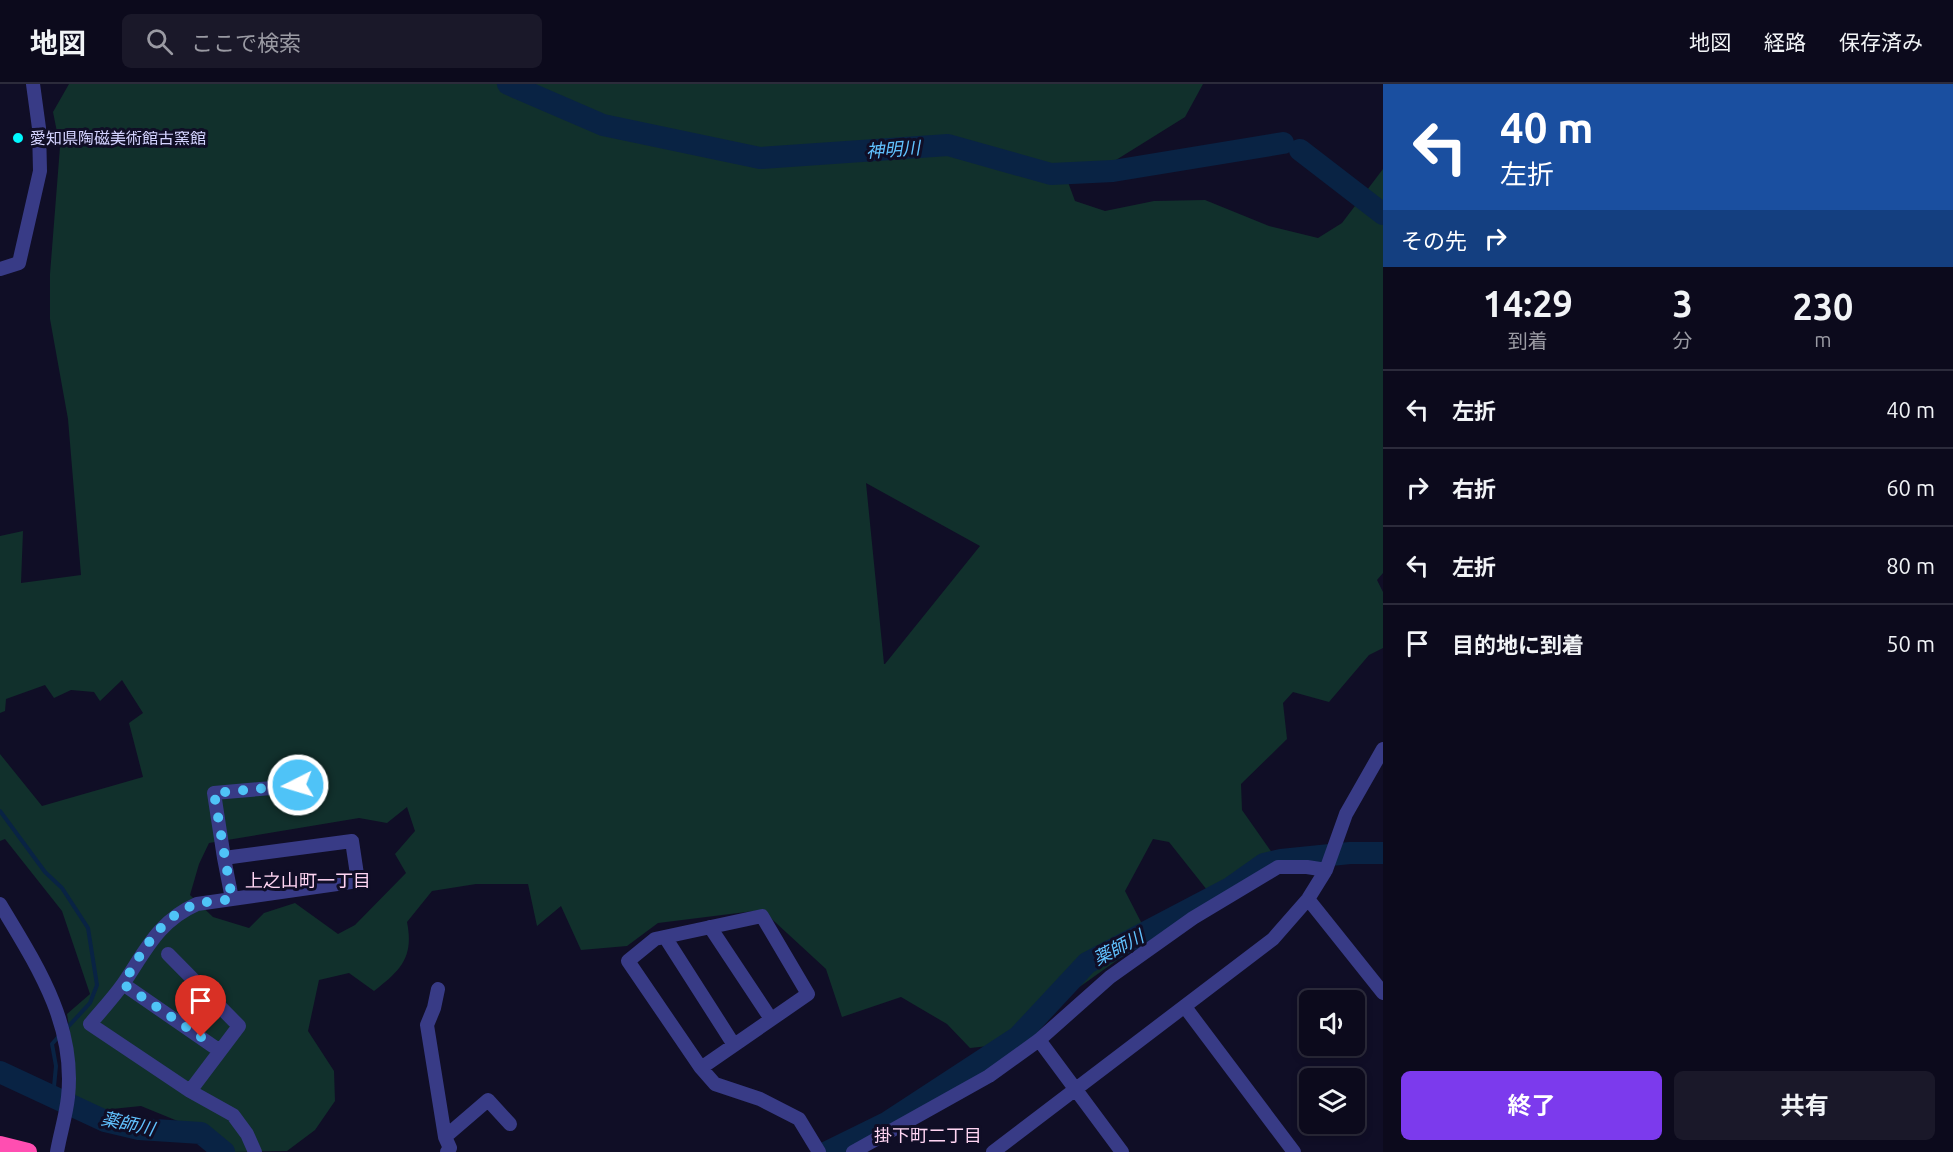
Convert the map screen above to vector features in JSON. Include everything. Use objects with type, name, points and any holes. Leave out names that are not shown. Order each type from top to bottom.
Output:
[{"type":"highway","points":[[0,1145],[28,1152]]},
{"type":"street","points":[[0,269],[19,263],[40,171],[39,128],[33,84]]},
{"type":"street","points":[[993,1152],[1274,939],[1308,900],[1326,870],[1346,814],[1383,749]]},
{"type":"street","points":[[232,899],[214,793],[320,783]]},
{"type":"street","points":[[224,858],[352,840],[358,881],[196,904],[178,912],[146,945],[123,984],[90,1024],[190,1091],[233,1115],[247,1134],[255,1152]]},
{"type":"street","points":[[858,1151],[989,1076],[1039,1040],[1110,977],[1193,918],[1278,867],[1307,867],[1326,870]]},
{"type":"street","points":[[1308,900],[1383,993]]},
{"type":"street","points":[[0,904],[40,970],[59,1013],[68,1053],[68,1096],[57,1152]]},
{"type":"street","points":[[701,1068],[808,994],[762,916],[655,939],[628,961],[701,1068],[715,1084],[760,1099],[799,1119],[818,1149]]},
{"type":"street","points":[[710,927],[771,1019]]},
{"type":"street","points":[[665,937],[734,1045]]},
{"type":"street","points":[[168,954],[239,1026],[190,1091]]},
{"type":"street","points":[[123,984],[220,1051]]},
{"type":"street","points":[[438,989],[427,1025],[445,1137],[450,1148],[447,1152]]},
{"type":"street","points":[[1185,1007],[1294,1152]]},
{"type":"street","points":[[1039,1040],[1122,1152]]},
{"type":"street","points":[[445,1137],[488,1100],[510,1124]]},
{"type":"green space","points":[[69,84],[1203,84],[1185,117],[1116,160],[1065,174],[1075,201],[1105,211],[1154,201],[1205,200],[1269,226],[1318,238],[1342,223],[1383,169],[1383,573],[1377,580],[1383,592],[1383,648],[1369,655],[1329,702],[1293,692],[1283,703],[1287,739],[1241,784],[1242,810],[1275,857],[1215,900],[1169,842],[1153,839],[1125,891],[1142,924],[1130,951],[998,1045],[970,1048],[947,1024],[901,997],[842,1017],[826,969],[762,910],[658,923],[627,946],[581,950],[561,906],[537,926],[528,884],[476,884],[432,891],[407,922],[409,945],[403,962],[392,976],[374,991],[349,973],[319,980],[308,1031],[334,1071],[335,1101],[315,1130],[287,1151],[230,1152],[207,1133],[141,1106],[73,1113],[75,1065],[67,1014],[90,994],[62,911],[5,839],[0,841],[0,754],[42,806],[143,777],[129,723],[143,713],[122,680],[100,701],[94,692],[71,690],[54,698],[45,685],[6,699],[5,711],[0,713],[0,536],[23,531],[21,583],[81,575],[68,419],[50,319],[50,274],[60,147],[53,112]],"holes":[[[866,483],[980,546],[885,664],[884,664]],[[407,807],[415,831],[395,854],[406,873],[355,925],[338,934],[295,903],[264,913],[249,928],[213,917],[190,895],[199,864],[209,843],[359,818],[387,823]]]},
{"type":"waterway","name":"神明川","points":[[508,84],[603,125],[760,158],[948,145],[1051,174],[1113,171],[1283,143]]},
{"type":"waterway","points":[[1283,143],[1300,150]]},
{"type":"waterway","name":"神明川","points":[[1300,150],[1383,214]]},
{"type":"waterway","points":[[0,811],[45,872],[62,888],[88,928],[97,985],[90,1003],[66,1029]]},
{"type":"waterway","name":"薬師川","points":[[827,1152],[888,1122],[1018,1037],[1087,963],[1230,888],[1264,864],[1281,860],[1350,853],[1383,853]]},
{"type":"waterway","points":[[53,1097],[56,1066],[52,1044],[60,1035]]},
{"type":"waterway","name":"薬師川","points":[[0,1072],[105,1121],[139,1129],[201,1133],[224,1152]]},
{"type":"place","name":"愛知県陶磁美術館古窯館","points":[[18,138]]},
{"type":"district","name":"上之山町一丁目","points":[[308,880]]},
{"type":"district","name":"掛下町二丁目","points":[[928,1135]]},
{"type":"route","points":[[201,1037],[123,984],[146,945],[178,912],[196,904],[232,899],[214,793],[298,785]]}]
